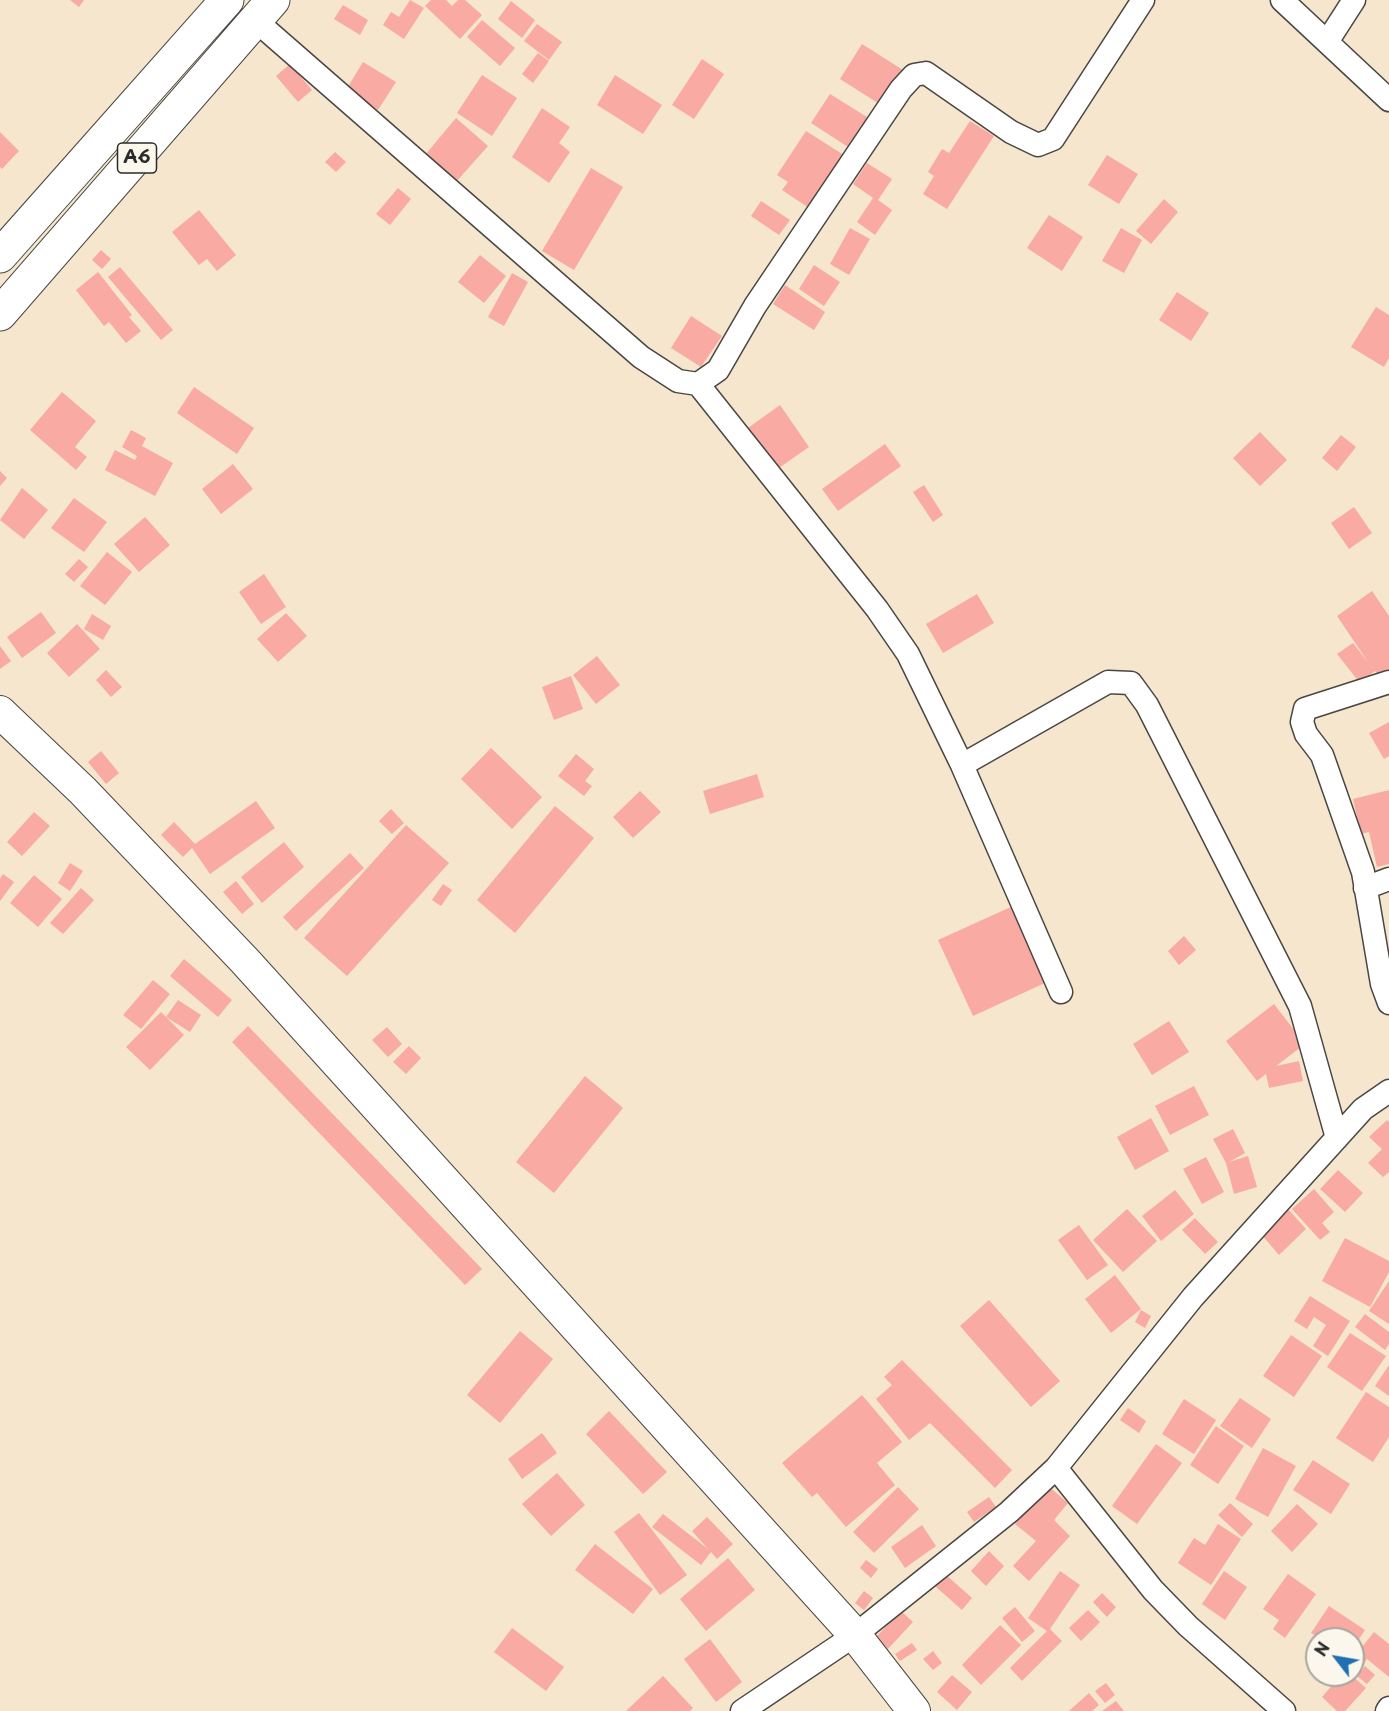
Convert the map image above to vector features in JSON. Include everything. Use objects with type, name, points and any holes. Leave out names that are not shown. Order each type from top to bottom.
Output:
[{"type":"highway","name":"A6","points":[[0,255],[227,0]]},
{"type":"highway","name":"A6","points":[[0,314],[264,10]]},
{"type":"highway","points":[[76,170],[104,196]]},
{"type":"street","points":[[698,384],[717,370],[767,287],[901,89],[914,75],[926,73],[1011,132],[1038,145],[1053,139],[1143,0]]},
{"type":"street","points":[[1282,0],[1389,100]]},
{"type":"street","points":[[1327,42],[1354,0]]},
{"type":"street","points":[[264,10],[641,357],[678,381],[698,384],[869,600],[908,654],[962,765],[1061,992]]},
{"type":"street","points":[[962,765],[1108,682],[1131,683],[1147,705],[1300,1006],[1337,1138]]},
{"type":"street","points":[[1389,682],[1305,710],[1302,722],[1306,734],[1322,755],[1363,872],[1382,984],[1389,1003]]},
{"type":"street","points":[[0,712],[83,791],[245,961],[318,1045],[855,1635],[914,1711]]},
{"type":"street","points":[[1365,888],[1389,879]]},
{"type":"street","points":[[742,1711],[855,1635],[1009,1512],[1056,1468],[1180,1313],[1363,1109],[1389,1091]]},
{"type":"street","points":[[1056,1468],[1153,1590],[1188,1626],[1284,1711]]},
{"type":"building","points":[[70,0],[84,0],[79,7]]},
{"type":"building","points":[[410,0],[424,8],[404,39],[383,25],[391,12],[399,17]]},
{"type":"building","points":[[431,0],[446,0],[452,6],[458,0],[465,0],[482,15],[460,39],[425,6]]},
{"type":"building","points":[[511,1],[535,20],[522,38],[498,19]]},
{"type":"building","points":[[343,5],[368,20],[360,35],[334,19]]},
{"type":"building","points":[[482,20],[515,48],[500,66],[467,37]]},
{"type":"building","points":[[537,24],[562,42],[549,60],[524,41]]},
{"type":"building","points":[[862,44],[903,70],[881,105],[840,79]]},
{"type":"building","points":[[538,53],[549,61],[533,83],[522,74]]},
{"type":"building","points":[[702,59],[724,74],[694,119],[672,105]]},
{"type":"building","points":[[363,62],[396,82],[378,110],[346,90]]},
{"type":"building","points":[[290,64],[312,90],[298,102],[276,76]]},
{"type":"building","points":[[482,75],[517,98],[492,136],[457,113]]},
{"type":"building","points":[[615,75],[662,105],[643,134],[597,105]]},
{"type":"building","points":[[830,94],[875,122],[856,152],[811,123]]},
{"type":"building","points":[[542,108],[570,127],[559,143],[570,152],[549,183],[512,157]]},
{"type":"building","points":[[456,118],[488,146],[456,182],[425,155]]},
{"type":"building","points":[[970,121],[994,136],[947,209],[923,194],[934,176],[928,172],[942,149],[949,153]]},
{"type":"building","points":[[806,131],[847,157],[812,210],[782,190],[788,182],[777,175]]},
{"type":"building","points":[[0,132],[19,151],[2,169],[0,167]]},
{"type":"building","points":[[335,152],[346,162],[336,172],[325,162]]},
{"type":"building","points":[[1107,155],[1138,174],[1119,204],[1088,185]]},
{"type":"building","points":[[867,163],[892,179],[878,200],[892,210],[875,235],[857,222],[873,198],[853,184]]},
{"type":"building","points":[[591,168],[623,187],[574,270],[542,251]]},
{"type":"building","points":[[398,188],[411,199],[390,225],[376,214]]},
{"type":"building","points":[[1164,199],[1178,212],[1151,244],[1136,231]]},
{"type":"building","points":[[761,201],[790,220],[779,235],[751,216]]},
{"type":"building","points":[[199,210],[236,255],[217,271],[207,259],[199,265],[172,232]]},
{"type":"building","points":[[1049,215],[1083,237],[1062,271],[1027,248]]},
{"type":"building","points":[[850,228],[870,239],[849,275],[830,264]]},
{"type":"building","points":[[1121,228],[1142,240],[1124,273],[1102,261]]},
{"type":"building","points":[[101,250],[111,259],[102,269],[92,260]]},
{"type":"building","points":[[480,255],[506,276],[484,303],[458,282]]},
{"type":"building","points":[[814,265],[840,282],[824,306],[799,289]]},
{"type":"building","points":[[120,267],[173,330],[161,340],[108,277]]},
{"type":"building","points":[[98,272],[132,315],[129,317],[141,331],[126,343],[109,322],[104,326],[76,290]]},
{"type":"building","points":[[512,273],[528,282],[504,326],[488,317]]},
{"type":"building","points":[[785,285],[825,312],[814,330],[773,304]]},
{"type":"building","points":[[1177,292],[1209,313],[1191,341],[1159,320]]},
{"type":"building","points":[[1376,307],[1389,315],[1389,358],[1384,367],[1351,347]]},
{"type":"building","points":[[691,316],[722,336],[701,367],[671,348]]},
{"type":"building","points":[[194,387],[254,428],[237,454],[177,413]]},
{"type":"building","points":[[62,392],[96,421],[75,447],[87,457],[76,470],[30,430]]},
{"type":"building","points":[[780,405],[809,447],[776,470],[748,428]]},
{"type":"building","points":[[131,430],[146,438],[142,446],[173,463],[155,496],[105,470],[115,450],[135,460],[137,456],[122,447]]},
{"type":"building","points":[[1260,432],[1287,460],[1260,486],[1233,458]]},
{"type":"building","points":[[1341,435],[1356,447],[1337,471],[1322,458]]},
{"type":"building","points":[[885,444],[901,466],[838,511],[822,489]]},
{"type":"building","points":[[233,464],[253,489],[221,514],[202,489]]},
{"type":"building","points":[[0,471],[7,478],[0,486]]},
{"type":"building","points":[[924,485],[943,515],[933,522],[913,492]]},
{"type":"building","points":[[22,488],[48,510],[24,539],[0,520]]},
{"type":"building","points":[[74,498],[107,522],[84,552],[51,528]]},
{"type":"building","points":[[1354,507],[1372,533],[1349,549],[1331,523]]},
{"type":"building","points":[[145,517],[170,545],[139,572],[114,544]]},
{"type":"building","points":[[107,552],[132,572],[105,605],[80,586]]},
{"type":"building","points":[[79,559],[88,567],[74,582],[65,574]]},
{"type":"building","points":[[264,574],[286,607],[261,624],[239,592]]},
{"type":"building","points":[[1372,591],[1389,616],[1389,677],[1382,682],[1375,671],[1360,683],[1337,654],[1353,643],[1368,662],[1337,616]]},
{"type":"building","points":[[977,594],[994,623],[943,653],[926,624]]},
{"type":"building","points":[[41,612],[56,633],[22,658],[7,637]]},
{"type":"building","points":[[286,613],[307,636],[278,662],[257,639]]},
{"type":"building","points":[[92,614],[111,626],[103,640],[84,629]]},
{"type":"building","points":[[77,624],[100,649],[69,677],[47,653]]},
{"type":"building","points":[[0,646],[11,661],[0,669]]},
{"type":"building","points":[[597,656],[620,685],[596,704],[573,675]]},
{"type":"building","points":[[106,670],[122,687],[111,697],[96,680]]},
{"type":"building","points":[[571,676],[583,709],[554,720],[542,687]]},
{"type":"building","points":[[1389,722],[1389,756],[1384,759],[1369,733]]},
{"type":"building","points":[[491,748],[542,797],[512,829],[461,779]]},
{"type":"building","points":[[101,751],[119,773],[106,784],[88,762]]},
{"type":"building","points":[[576,754],[594,769],[585,781],[592,786],[584,796],[558,776]]},
{"type":"building","points":[[757,774],[764,797],[710,814],[703,791]]},
{"type":"building","points":[[1389,790],[1389,864],[1377,867],[1369,832],[1361,834],[1353,799]]},
{"type":"building","points":[[640,791],[661,812],[633,838],[613,817]]},
{"type":"building","points":[[256,801],[275,828],[210,874],[192,848],[183,857],[161,835],[174,822],[195,844]]},
{"type":"building","points":[[555,806],[594,838],[515,933],[477,900]]},
{"type":"building","points":[[391,809],[404,823],[392,834],[379,821]]},
{"type":"building","points":[[34,812],[50,826],[22,856],[7,842]]},
{"type":"building","points":[[406,825],[449,863],[347,976],[304,938]]},
{"type":"building","points":[[284,842],[304,867],[262,903],[241,877]]},
{"type":"building","points":[[350,853],[364,868],[296,931],[283,917]]},
{"type":"building","points":[[70,863],[83,871],[70,891],[58,883]]},
{"type":"building","points":[[3,874],[14,882],[0,901],[0,879]]},
{"type":"building","points":[[34,875],[62,899],[38,927],[10,903]]},
{"type":"building","points":[[236,881],[254,904],[242,914],[223,892]]},
{"type":"building","points":[[443,884],[452,890],[441,906],[432,900]]},
{"type":"building","points":[[81,888],[94,900],[63,934],[50,923]]},
{"type":"building","points":[[1013,906],[1047,982],[973,1016],[938,940]]},
{"type":"building","points":[[1184,936],[1196,950],[1179,965],[1168,951]]},
{"type":"building","points":[[184,959],[232,1000],[218,1017],[170,976]]},
{"type":"building","points":[[153,980],[170,994],[141,1029],[123,1015]]},
{"type":"building","points":[[178,1000],[201,1015],[190,1032],[166,1017]]},
{"type":"building","points":[[1274,1004],[1305,1044],[1276,1066],[1299,1061],[1303,1081],[1269,1088],[1266,1074],[1257,1081],[1226,1041]]},
{"type":"building","points":[[161,1012],[184,1035],[150,1070],[126,1047]]},
{"type":"building","points":[[1169,1021],[1189,1052],[1152,1075],[1133,1044]]},
{"type":"building","points":[[248,1026],[482,1269],[465,1285],[232,1042]]},
{"type":"building","points":[[387,1027],[402,1044],[388,1057],[372,1040]]},
{"type":"building","points":[[409,1046],[421,1058],[406,1074],[393,1062]]},
{"type":"building","points":[[585,1076],[623,1108],[554,1193],[516,1162]]},
{"type":"building","points":[[1194,1086],[1209,1115],[1170,1135],[1155,1106]]},
{"type":"building","points":[[1151,1118],[1169,1151],[1135,1170],[1117,1137]]},
{"type":"building","points":[[1387,1120],[1389,1122],[1389,1172],[1383,1177],[1368,1163],[1382,1149],[1369,1137]]},
{"type":"building","points":[[1233,1129],[1245,1153],[1229,1162],[1248,1156],[1257,1187],[1234,1194],[1226,1163],[1213,1139]]},
{"type":"building","points":[[1206,1157],[1224,1192],[1202,1204],[1183,1169]]},
{"type":"building","points":[[1338,1170],[1363,1193],[1345,1212],[1320,1189]]},
{"type":"building","points":[[1314,1189],[1334,1212],[1322,1223],[1330,1232],[1320,1240],[1292,1209]]},
{"type":"building","points":[[1175,1190],[1194,1214],[1161,1241],[1142,1216]]},
{"type":"building","points":[[1127,1209],[1157,1241],[1123,1272],[1093,1240]]},
{"type":"building","points":[[1288,1209],[1306,1229],[1279,1255],[1261,1234]]},
{"type":"building","points":[[1195,1218],[1218,1242],[1205,1254],[1182,1230]]},
{"type":"building","points":[[1079,1225],[1108,1265],[1087,1280],[1058,1240]]},
{"type":"building","points":[[1345,1238],[1389,1261],[1389,1272],[1370,1307],[1322,1281]]},
{"type":"building","points":[[1115,1275],[1141,1309],[1111,1333],[1085,1299]]},
{"type":"building","points":[[1389,1281],[1389,1324],[1369,1311]]},
{"type":"building","points":[[1310,1296],[1350,1321],[1328,1356],[1313,1346],[1326,1325],[1314,1317],[1307,1329],[1294,1321]]},
{"type":"building","points":[[989,1300],[1060,1381],[1031,1407],[960,1326]]},
{"type":"building","points":[[1141,1310],[1151,1316],[1145,1328],[1135,1322]]},
{"type":"building","points":[[1365,1314],[1389,1332],[1389,1344],[1385,1350],[1355,1327]]},
{"type":"building","points":[[520,1331],[553,1359],[500,1423],[467,1395]]},
{"type":"building","points":[[1350,1333],[1386,1356],[1362,1391],[1327,1367]]},
{"type":"building","points":[[1291,1335],[1322,1356],[1294,1397],[1263,1376]]},
{"type":"building","points":[[902,1360],[1012,1470],[995,1488],[930,1423],[909,1440],[876,1399],[892,1385],[884,1377]]},
{"type":"building","points":[[1389,1365],[1389,1396],[1375,1386]]},
{"type":"building","points":[[1366,1392],[1389,1407],[1389,1437],[1373,1462],[1336,1438]]},
{"type":"building","points":[[862,1395],[902,1442],[877,1463],[895,1485],[846,1527],[817,1493],[812,1497],[782,1463]]},
{"type":"building","points":[[1240,1398],[1271,1419],[1252,1448],[1220,1426]]},
{"type":"building","points":[[1184,1399],[1216,1420],[1194,1454],[1162,1434]]},
{"type":"building","points":[[1128,1408],[1146,1421],[1139,1433],[1120,1420]]},
{"type":"building","points":[[609,1411],[667,1472],[643,1494],[586,1434]]},
{"type":"building","points":[[1216,1426],[1244,1446],[1218,1484],[1190,1465]]},
{"type":"building","points":[[542,1433],[557,1453],[522,1479],[508,1459]]},
{"type":"building","points":[[1156,1444],[1182,1463],[1137,1524],[1112,1506]]},
{"type":"building","points":[[1263,1448],[1296,1466],[1268,1517],[1235,1499]]},
{"type":"building","points":[[1313,1460],[1350,1484],[1331,1514],[1293,1490]]},
{"type":"building","points":[[557,1473],[585,1505],[551,1536],[522,1504]]},
{"type":"building","points":[[1047,1485],[1068,1503],[1054,1520],[1070,1536],[1029,1581],[1013,1566],[1036,1541],[1015,1524]]},
{"type":"building","points":[[898,1487],[919,1509],[874,1553],[853,1532]]},
{"type":"building","points":[[989,1497],[996,1507],[974,1522],[967,1512]]},
{"type":"building","points":[[1230,1503],[1253,1524],[1242,1537],[1218,1515]]},
{"type":"building","points":[[1297,1504],[1318,1524],[1292,1552],[1271,1531]]},
{"type":"building","points":[[639,1513],[687,1575],[660,1595],[614,1532]]},
{"type":"building","points":[[663,1514],[708,1549],[692,1531],[707,1517],[733,1544],[717,1559],[711,1552],[701,1565],[652,1527]]},
{"type":"building","points":[[1218,1524],[1241,1539],[1211,1585],[1178,1563],[1194,1538],[1205,1545]]},
{"type":"building","points":[[922,1525],[936,1546],[905,1568],[891,1547]]},
{"type":"building","points":[[595,1544],[653,1589],[633,1614],[575,1570]]},
{"type":"building","points":[[989,1551],[1004,1566],[986,1586],[971,1571]]},
{"type":"building","points":[[728,1558],[755,1590],[706,1631],[680,1599]]},
{"type":"building","points":[[866,1560],[878,1569],[871,1578],[860,1568]]},
{"type":"building","points":[[1060,1571],[1080,1585],[1050,1629],[1062,1641],[1022,1681],[1010,1668],[1047,1631],[1028,1618]]},
{"type":"building","points":[[1224,1571],[1247,1587],[1225,1620],[1202,1604]]},
{"type":"building","points":[[945,1574],[972,1598],[962,1610],[935,1586]]},
{"type":"building","points":[[1288,1574],[1316,1594],[1285,1638],[1273,1629],[1279,1620],[1263,1609]]},
{"type":"building","points":[[864,1591],[873,1598],[864,1610],[855,1603]]},
{"type":"building","points":[[1102,1593],[1116,1607],[1107,1617],[1093,1602]]},
{"type":"building","points":[[1329,1606],[1360,1627],[1315,1627]]},
{"type":"building","points":[[1015,1607],[1035,1631],[1022,1642],[1002,1618]]},
{"type":"building","points":[[1088,1610],[1100,1622],[1081,1641],[1069,1628]]},
{"type":"building","points":[[901,1611],[913,1622],[887,1650],[875,1638]]},
{"type":"building","points":[[1000,1625],[1021,1645],[981,1685],[962,1665]]},
{"type":"building","points":[[512,1628],[564,1667],[546,1691],[494,1652]]},
{"type":"building","points":[[1374,1632],[1389,1644],[1389,1677],[1367,1659],[1365,1662],[1365,1643]]},
{"type":"building","points":[[710,1639],[742,1682],[716,1702],[684,1659]]},
{"type":"building","points":[[912,1643],[917,1650],[900,1661],[895,1654]]},
{"type":"building","points":[[933,1651],[942,1663],[933,1670],[923,1659]]},
{"type":"building","points":[[1365,1666],[1375,1675],[1367,1684],[1365,1682]]},
{"type":"building","points":[[952,1675],[972,1692],[957,1710],[937,1692]]},
{"type":"building","points":[[663,1676],[693,1708],[690,1711],[626,1711]]},
{"type":"building","points":[[1106,1683],[1115,1695],[1105,1703],[1095,1691]]},
{"type":"building","points":[[1331,1687],[1366,1688],[1345,1711],[1337,1711],[1322,1697]]},
{"type":"building","points":[[1089,1693],[1099,1705],[1092,1711],[1069,1711]]},
{"type":"building","points":[[1116,1701],[1124,1711],[1102,1711]]}]
